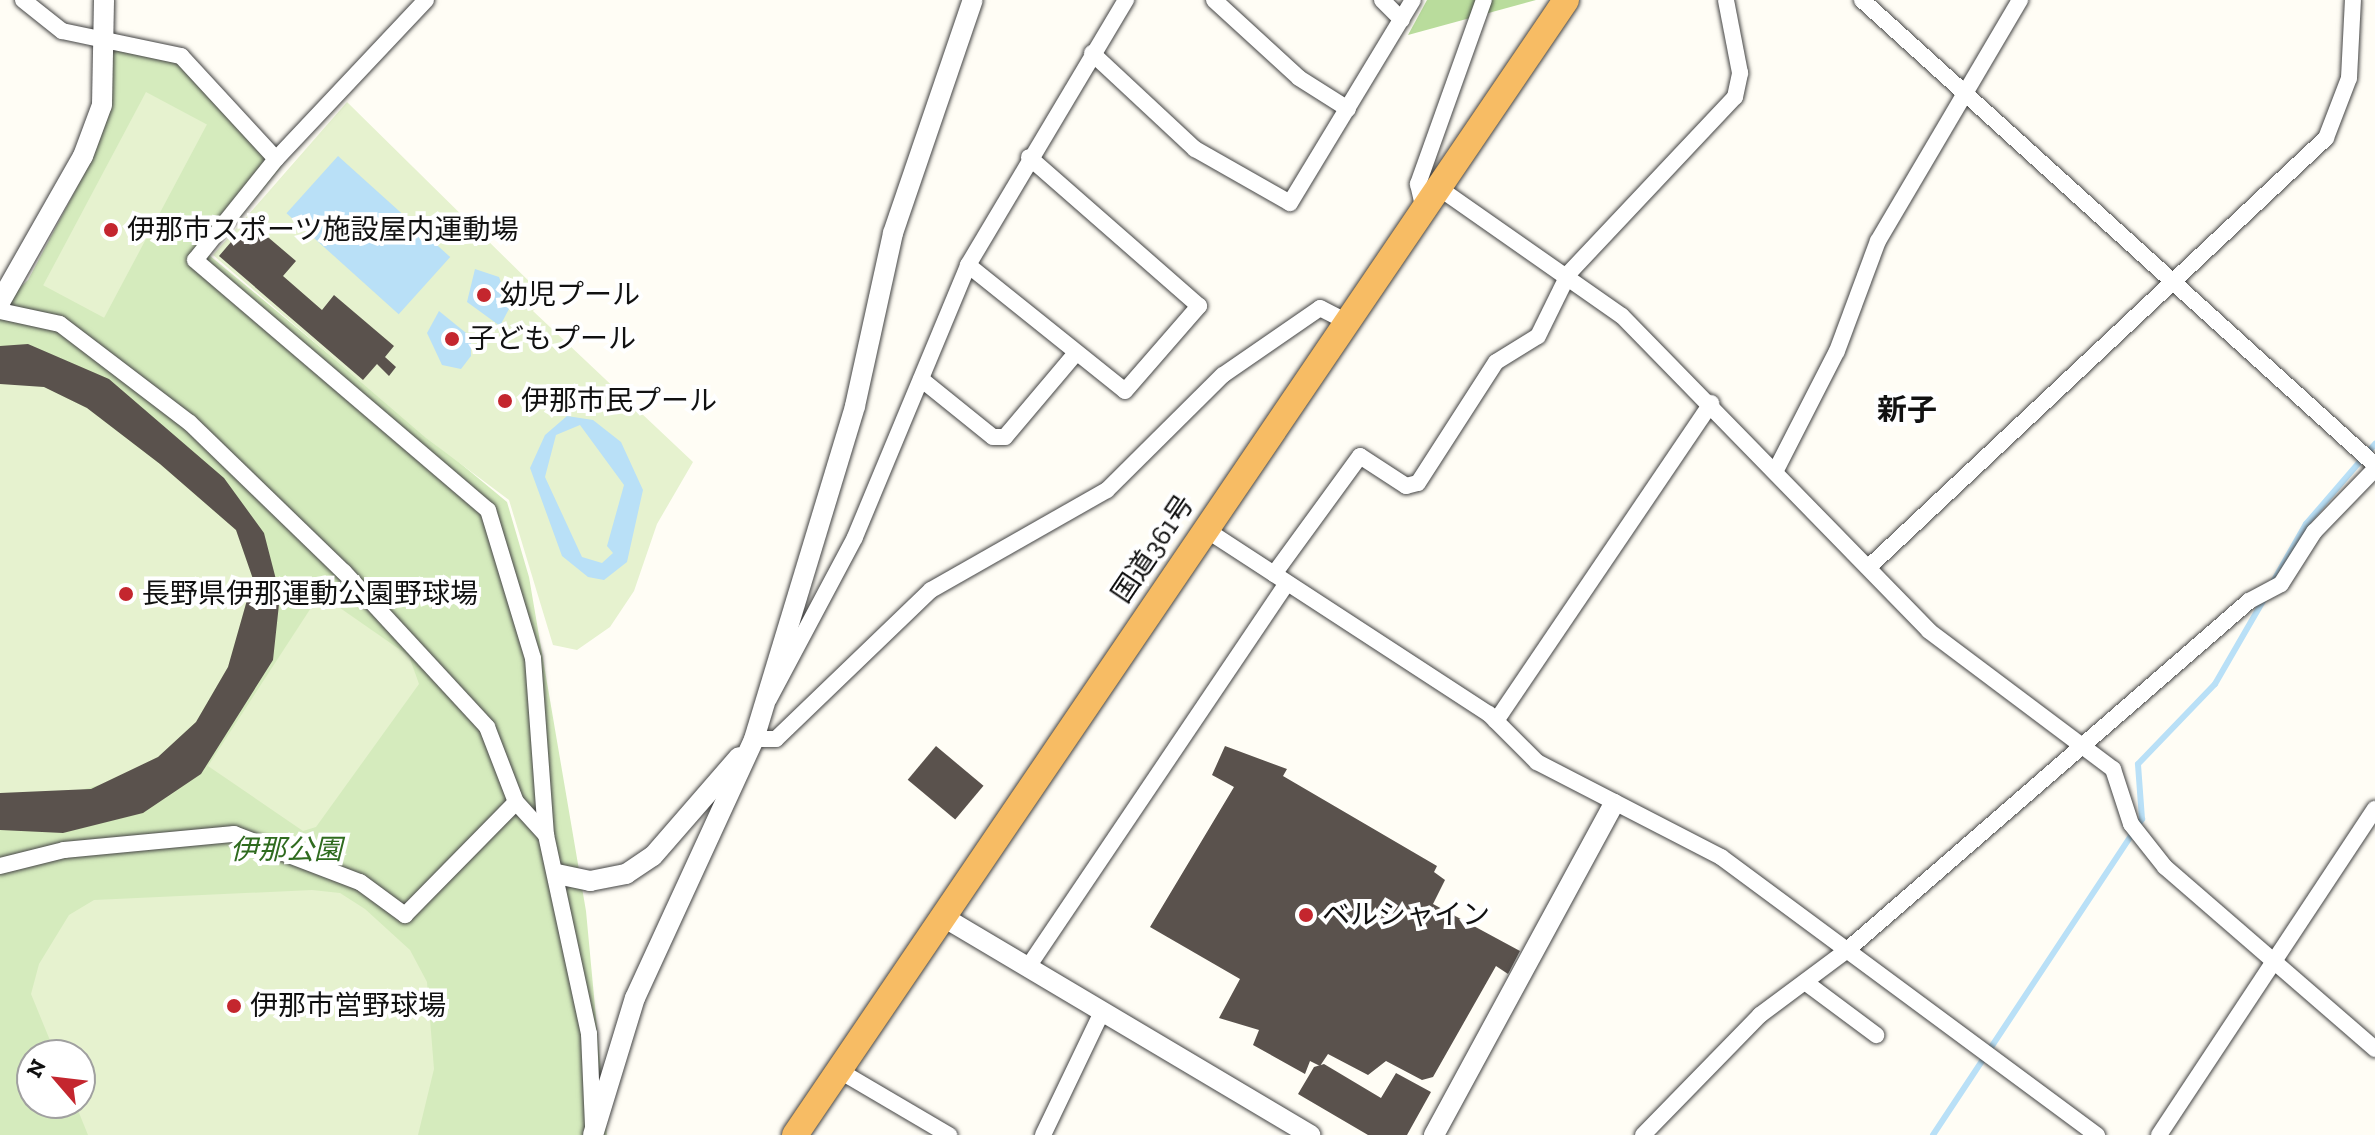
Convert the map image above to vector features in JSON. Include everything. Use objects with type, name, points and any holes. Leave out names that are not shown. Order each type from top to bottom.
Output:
[{"type":"highway","name":"国道361号","points":[[795,1135],[1566,0]]},
{"type":"street","points":[[23,0],[62,31],[105,44],[181,56],[276,159]]},
{"type":"street","points":[[0,302],[83,156],[102,105],[104,0]]},
{"type":"street","points":[[426,0],[276,159],[195,260],[488,510],[533,658],[546,835],[557,874],[589,1034],[593,1134]]},
{"type":"street","points":[[593,1134],[635,998],[754,739],[758,713],[855,406],[893,233],[973,0]]},
{"type":"street","points":[[758,713],[786,676],[855,537],[968,265],[1029,157],[1126,0]]},
{"type":"street","points":[[1214,0],[1299,78],[1348,109]]},
{"type":"street","points":[[1382,0],[1402,20]]},
{"type":"street","points":[[1092,53],[1195,149],[1290,203],[1413,0]]},
{"type":"street","points":[[1424,211],[1418,184],[1484,0]]},
{"type":"street","points":[[1028,967],[1360,456],[1406,486],[1418,483],[1496,362],[1538,336],[1569,273],[1735,97],[1740,73],[1726,0]]},
{"type":"street","points":[[1643,1135],[1760,1015],[1846,951],[2263,596],[2371,462],[1862,0]]},
{"type":"street","points":[[1777,468],[1837,351],[1878,241],[2020,0]]},
{"type":"street","points":[[1871,565],[2326,138],[2349,78],[2353,0]]},
{"type":"street","points":[[968,265],[1125,391],[1199,306],[1029,157]]},
{"type":"street","points":[[1439,188],[1569,273],[1777,468],[1871,565],[1929,631],[2113,769],[2134,828],[2165,867],[2375,1049]]},
{"type":"street","points":[[557,874],[602,879],[653,856],[754,739],[776,739],[931,590],[1107,490],[1223,375],[1320,308],[1348,322]]},
{"type":"street","points":[[0,311],[60,324],[190,423],[344,572],[487,727],[516,802],[546,835]]},
{"type":"street","points":[[921,379],[993,437],[1005,437],[1076,353]]},
{"type":"street","points":[[1496,721],[1711,403]]},
{"type":"street","points":[[1205,529],[1496,721],[1537,762],[1721,857],[2097,1135]]},
{"type":"street","points":[[0,866],[64,850],[234,834],[360,882],[405,915],[516,802]]},
{"type":"street","points":[[1434,1135],[1614,804]]},
{"type":"street","points":[[2159,1135],[2375,809]]},
{"type":"street","points":[[945,918],[1310,1135]]},
{"type":"street","points":[[1805,982],[1876,1035]]},
{"type":"street","points":[[1043,1135],[1102,1012]]},
{"type":"street","points":[[838,1070],[949,1135]]},
{"type":"green space","points":[[1427,0],[1536,0],[1408,35]]},
{"type":"green space","name":"伊那公園","points":[[110,48],[179,60],[281,167],[209,255],[507,502],[529,577],[586,911],[607,1135],[0,1135],[0,306],[28,280],[92,159]]},
{"type":"green space","name":"伊那市スポーツ施設屋内運動場","points":[[146,92],[207,124],[104,318],[43,285]]},
{"type":"green space","name":"伊那市民プール","points":[[347,102],[545,297],[533,311],[693,462],[657,524],[634,591],[610,627],[577,650],[553,645],[509,500],[426,438],[213,255]]},
{"type":"green space","name":"長野県伊那運動公園野球場","points":[[7,382],[44,387],[87,408],[160,464],[236,530],[253,579],[228,667],[196,722],[158,757],[114,781],[62,795],[0,793],[0,384]]},
{"type":"green space","points":[[320,594],[409,656],[419,684],[316,827],[303,831],[208,766]]},
{"type":"green space","name":"伊那市営野球場","points":[[312,890],[340,893],[365,909],[410,950],[427,982],[434,1069],[418,1135],[88,1135],[82,1119],[96,1119],[96,1039],[49,1039],[31,994],[39,964],[69,915],[94,900]]},
{"type":"water","points":[[338,156],[450,257],[399,314],[286,213]]},
{"type":"water","name":"幼児プール","points":[[475,269],[499,277],[510,307],[500,326],[467,302]]},
{"type":"water","name":"子どもプール","points":[[439,311],[471,337],[471,356],[461,369],[442,365],[427,333]]},
{"type":"water","points":[[567,416],[593,420],[621,442],[643,490],[627,562],[604,580],[588,577],[562,556],[530,468],[545,435]],"holes":[[[580,425],[624,485],[607,546],[613,553],[602,563],[582,557],[545,477],[556,435]]]},
{"type":"building","points":[[249,221],[296,261],[283,276],[322,310],[334,295],[394,346],[385,357],[396,367],[389,376],[377,364],[363,380],[219,256]]},
{"type":"building","points":[[28,344],[109,379],[224,478],[264,533],[280,595],[273,660],[201,774],[143,813],[63,833],[0,830],[0,793],[91,789],[158,757],[196,722],[228,667],[253,579],[236,530],[160,464],[87,408],[44,387],[0,384],[0,346]]},
{"type":"building","points":[[936,746],[983,786],[955,820],[908,780]]},
{"type":"building","name":"ベルシャイン","points":[[1225,746],[1287,769],[1283,776],[1437,866],[1434,872],[1445,880],[1433,904],[1520,951],[1508,974],[1496,966],[1433,1077],[1422,1080],[1386,1061],[1368,1075],[1328,1054],[1320,1066],[1310,1061],[1305,1074],[1253,1045],[1259,1030],[1219,1018],[1240,979],[1150,927],[1234,787],[1212,775]]},
{"type":"building","points":[[1324,1064],[1381,1098],[1396,1073],[1431,1092],[1407,1135],[1368,1135],[1298,1094],[1314,1067]]},
{"type":"waterway","points":[[2273,582],[2306,524],[2375,444]]},
{"type":"waterway","points":[[1933,1135],[2142,819],[2138,764],[2215,684],[2264,599]]},
{"type":"place","name":"伊那市スポーツ施設屋内運動場","points":[[111,230]]},
{"type":"place","name":"幼児プール","points":[[484,295]]},
{"type":"place","name":"子どもプール","points":[[452,339]]},
{"type":"place","name":"伊那市民プール","points":[[505,401]]},
{"type":"place","name":"長野県伊那運動公園野球場","points":[[126,594]]},
{"type":"place","name":"ベルシャイン","points":[[1306,915]]},
{"type":"place","name":"伊那市営野球場","points":[[234,1006]]},
{"type":"district","name":"新子","points":[[1907,410]]}]
